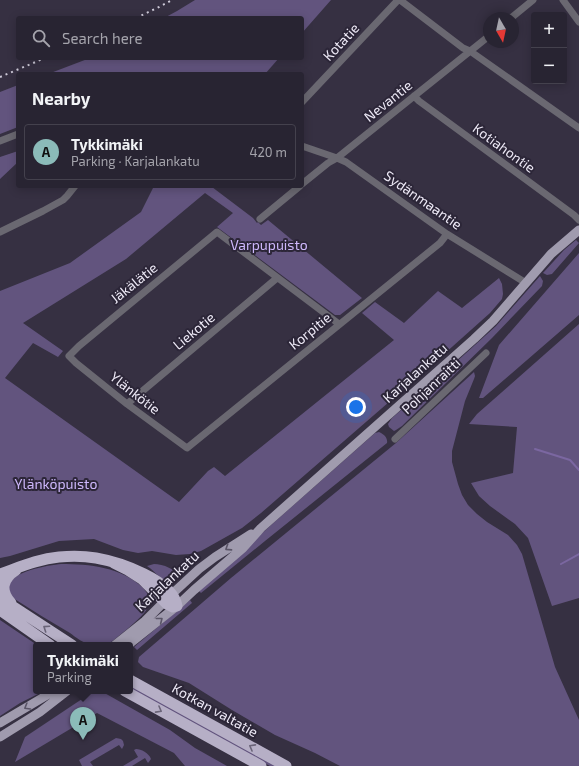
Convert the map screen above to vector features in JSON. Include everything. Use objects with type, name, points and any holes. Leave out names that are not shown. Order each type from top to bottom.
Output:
[{"type":"highway","points":[[0,574],[34,561],[47,558],[74,556],[97,558],[114,563],[128,570],[168,598],[170,606],[177,606]]},
{"type":"highway","points":[[20,611],[6,597],[3,588],[8,576],[23,565]]},
{"type":"highway","points":[[0,598],[67,642]]},
{"type":"highway","points":[[0,612],[45,642]]},
{"type":"highway","name":"Kotkan valtatie","points":[[133,682],[286,766]]},
{"type":"highway","name":"Kotkan valtatie","points":[[129,694],[261,766]]},
{"type":"main road","name":"Karjalankatu","points":[[127,642],[177,606],[243,548],[261,528],[493,321],[551,254],[579,230]]},
{"type":"main road","name":"Karjalankatu","points":[[127,642],[145,621],[199,569],[261,528]]},
{"type":"main road","points":[[0,723],[49,694]]},
{"type":"main road","points":[[0,737],[40,712],[63,694]]},
{"type":"street","points":[[399,0],[463,48],[470,51],[579,128]]},
{"type":"street","name":"Kotatie","points":[[304,100],[399,0]]},
{"type":"street","points":[[518,12],[533,0]]},
{"type":"street","points":[[562,0],[579,22]]},
{"type":"street","name":"Nevantie","points":[[304,183],[328,163],[338,158],[483,41]]},
{"type":"street","name":"Kotiahontie","points":[[414,96],[418,101],[579,220]]},
{"type":"street","points":[[0,141],[16,135]]},
{"type":"street","name":"Sydänmaantie","points":[[304,147],[346,162],[447,234],[526,283]]},
{"type":"street","points":[[0,232],[62,200],[73,188]]},
{"type":"street","name":"Nevantie","points":[[260,219],[297,188]]},
{"type":"street","name":"Jäkälätie","points":[[69,356],[78,346],[217,232],[277,278]]},
{"type":"street","name":"Korpitie","points":[[187,448],[440,243],[447,234]]},
{"type":"street","points":[[277,278],[339,324]]},
{"type":"street","name":"Liekotie","points":[[127,404],[277,278]]},
{"type":"street","name":"Pohjanraitti","points":[[395,439],[486,353]]},
{"type":"street","name":"Ylänkötie","points":[[69,356],[127,404],[187,448]]},
{"type":"green space","points":[[195,0],[331,0],[304,31],[304,16],[168,16]]},
{"type":"green space","points":[[85,60],[277,60],[267,72],[53,72]]},
{"type":"green space","points":[[16,86],[16,128],[0,134],[0,92]]},
{"type":"green space","points":[[16,152],[16,164],[0,179],[0,157]]},
{"type":"green space","name":"Ylänköpuisto","points":[[153,188],[213,188],[253,218],[257,223],[258,222],[261,225],[268,220],[362,298],[340,315],[335,315],[217,227],[233,213],[205,193],[126,259],[23,323],[63,351],[58,357],[33,343],[5,378],[179,502],[208,471],[214,467],[225,476],[394,340],[362,313],[375,302],[404,323],[438,291],[462,308],[499,278],[502,284],[502,299],[490,313],[434,363],[261,513],[242,528],[201,551],[190,554],[176,555],[152,551],[138,553],[123,550],[94,539],[59,541],[0,558],[0,291],[70,263],[141,212]]},
{"type":"green space","points":[[576,240],[579,243],[552,274],[547,275],[543,273],[564,250]]},
{"type":"green space","points":[[579,253],[579,315],[483,398],[479,398],[499,345]]},
{"type":"green space","points":[[540,276],[543,281],[542,286],[492,338],[402,426],[394,431],[389,427],[388,424],[392,418],[496,326]]},
{"type":"green space","points":[[579,324],[579,598],[552,606],[528,538],[515,524],[479,496],[471,483],[513,473],[517,427],[469,424],[477,414]]},
{"type":"green space","points":[[474,372],[475,376],[465,401],[452,451],[452,462],[462,495],[468,505],[487,522],[508,535],[517,545],[522,554],[555,667],[579,720],[579,766],[340,766],[275,735],[189,683],[143,667],[138,662],[139,657],[231,578],[396,443]]},
{"type":"green space","points":[[379,432],[385,436],[387,443],[201,593],[199,591],[375,433]]},
{"type":"green space","points":[[61,564],[83,565],[115,571],[135,581],[143,588],[149,597],[149,606],[135,622],[111,642],[84,642],[13,598],[9,591],[10,583],[14,578],[29,570]]},
{"type":"green space","points":[[154,564],[169,568],[176,572],[180,578],[168,580],[161,578],[147,566]]},
{"type":"green space","points":[[190,600],[192,603],[137,650],[134,647]]},
{"type":"green space","points":[[0,620],[33,642],[33,694],[38,694],[20,703],[0,716]]},
{"type":"green space","points":[[133,686],[278,766],[270,766],[133,691]]},
{"type":"green space","points":[[90,694],[106,694],[170,730],[195,748],[227,766],[185,766],[174,753],[97,713],[15,762],[25,737]]},
{"type":"green space","points":[[116,738],[123,741],[124,745],[122,749],[119,745],[90,762],[93,766],[82,766],[79,760]]},
{"type":"green space","points":[[136,749],[149,755],[151,759],[148,763],[145,758],[132,766],[123,766],[138,757],[134,750]]},
{"type":"waterway","points":[[535,449],[570,460],[579,470]]},
{"type":"waterway","points":[[561,564],[579,554]]},
{"type":"railway","points":[[140,16],[172,0]]},
{"type":"railway","points":[[0,77],[40,60]]},
{"type":"place","name":"Tykkimäki","points":[[83,740]]},
{"type":"park label","name":"Varpupuisto","points":[[269,245]]}]
